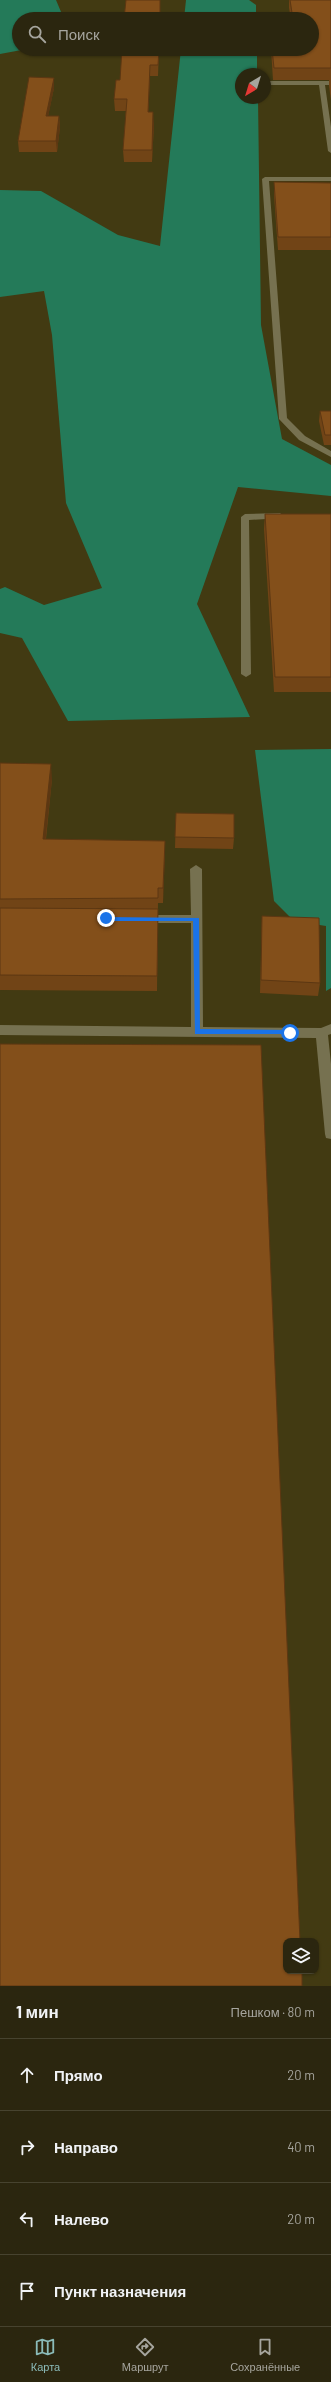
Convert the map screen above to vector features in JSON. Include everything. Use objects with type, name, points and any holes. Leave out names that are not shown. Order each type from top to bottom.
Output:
[{"type":"lane","points":[[271,83],[331,83]]},
{"type":"lane","points":[[322,83],[331,151]]},
{"type":"lane","points":[[331,179],[264,179],[283,419],[302,438],[331,454]]},
{"type":"lane","points":[[246,674],[245,517],[292,516]]},
{"type":"lane","points":[[196,869],[197,1032]]},
{"type":"lane","points":[[134,919],[196,919]]},
{"type":"lane","points":[[0,1030],[197,1032],[326,1031],[331,1134]]},
{"type":"shaded area","points":[[0,0],[331,0],[331,1986],[0,1986]]},
{"type":"green space","points":[[0,0],[56,0],[61,12],[12,12],[12,52],[0,54]]},
{"type":"green space","points":[[186,0],[249,0],[256,5],[256,12],[185,12]]},
{"type":"green space","points":[[180,56],[257,56],[257,68],[235,68],[235,104],[258,104],[261,325],[282,439],[331,465],[331,496],[238,487],[197,604],[250,717],[68,721],[22,638],[0,633],[0,589],[5,587],[44,605],[102,588],[66,503],[52,335],[44,291],[0,297],[0,190],[41,191],[118,235],[160,246]]},
{"type":"green space","points":[[331,749],[331,988],[326,991],[326,926],[294,921],[274,901],[255,750]]},
{"type":"building","points":[[126,0],[160,0],[160,12],[125,12]]},
{"type":"building","points":[[290,0],[331,0],[331,68],[274,68],[273,56],[319,56],[319,12],[292,12]]},
{"type":"building","points":[[122,56],[159,56],[158,65],[150,65],[148,112],[153,112],[152,150],[123,150],[127,99],[114,99],[116,80],[120,80]]},
{"type":"building","points":[[29,77],[54,78],[46,116],[59,116],[56,141],[18,141]]},
{"type":"building","points":[[274,182],[331,183],[331,237],[278,237]]},
{"type":"building","points":[[320,411],[331,411],[331,435],[325,435]]},
{"type":"building","points":[[265,514],[331,514],[331,677],[275,677]]},
{"type":"building","points":[[0,763],[51,764],[43,839],[165,841],[163,888],[158,888],[158,898],[0,899]]},
{"type":"building","points":[[176,813],[234,814],[234,838],[175,837]]},
{"type":"building","points":[[0,908],[158,909],[157,976],[0,975]]},
{"type":"building","points":[[262,916],[319,918],[320,983],[261,980]]},
{"type":"building","points":[[0,1044],[261,1045],[300,1938],[283,1938],[283,1974],[302,1974],[302,1986],[0,1986]]},
{"type":"route","points":[[106,918],[196,919],[197,1032],[290,1033]]}]
